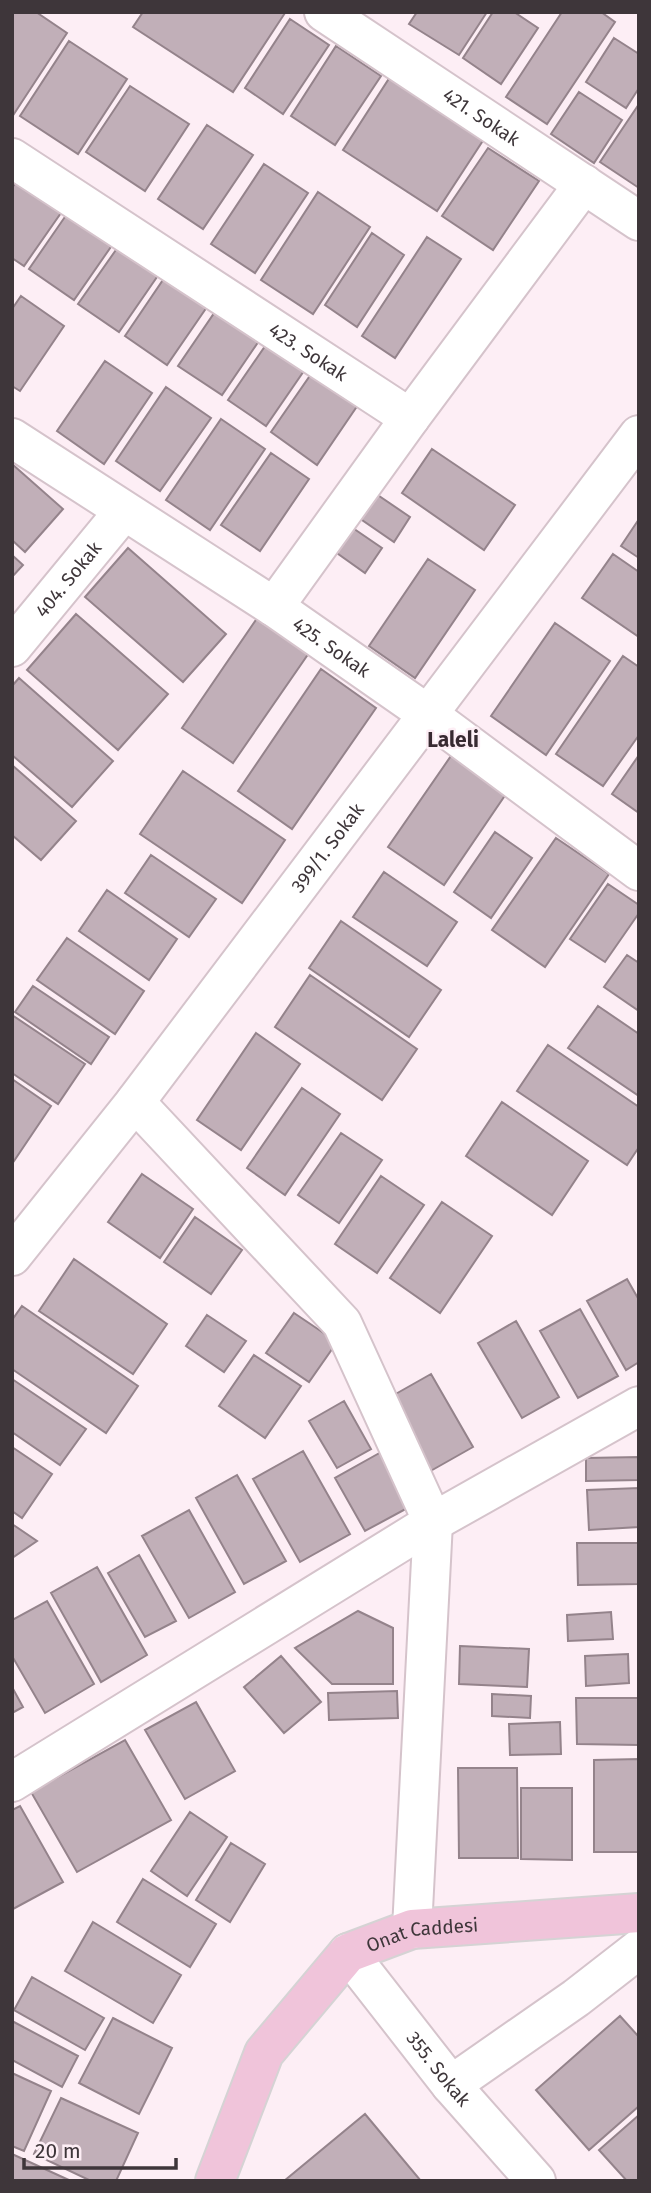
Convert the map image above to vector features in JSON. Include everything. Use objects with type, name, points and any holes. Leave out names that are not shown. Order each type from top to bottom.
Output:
[{"type":"main road","name":"Onat Caddesi","points":[[215,2181],[264,2053],[348,1953],[412,1929],[639,1913]]},
{"type":"street","name":"421. Sokak","points":[[324,12],[639,221]]},
{"type":"street","name":"423. Sokak","points":[[12,158],[410,418]]},
{"type":"street","points":[[274,607],[584,184]]},
{"type":"street","name":"399/1. Sokak","points":[[12,1256],[135,1102],[426,713],[639,435]]},
{"type":"street","name":"425. Sokak","points":[[12,438],[274,607],[426,713],[639,871]]},
{"type":"street","name":"404. Sokak","points":[[12,647],[124,511]]},
{"type":"street","points":[[135,1102],[342,1323],[433,1522],[412,1929]]},
{"type":"street","points":[[12,1782],[433,1522],[639,1406]]},
{"type":"street","points":[[450,2085],[576,1998],[639,1949]]},
{"type":"street","name":"355. Sokak","points":[[348,1953],[450,2085],[536,2181]]},
{"type":"building","points":[[12,12],[36,12],[67,33],[12,117]]},
{"type":"building","points":[[143,12],[285,13],[233,92],[133,27]]},
{"type":"building","points":[[417,12],[487,12],[459,55],[409,24]]},
{"type":"building","points":[[493,12],[514,12],[538,28],[501,84],[463,58]]},
{"type":"building","points":[[562,12],[601,12],[615,22],[547,124],[506,97]]},
{"type":"building","points":[[290,19],[329,45],[283,114],[245,88]]},
{"type":"building","points":[[614,38],[639,54],[639,88],[626,108],[586,82]]},
{"type":"building","points":[[69,41],[127,79],[78,154],[20,116]]},
{"type":"building","points":[[336,46],[381,76],[335,145],[291,116]]},
{"type":"building","points":[[390,77],[484,139],[437,211],[343,150]]},
{"type":"building","points":[[130,86],[189,124],[145,191],[86,152]]},
{"type":"building","points":[[579,92],[622,120],[594,163],[551,134]]},
{"type":"building","points":[[639,104],[639,188],[600,162]]},
{"type":"building","points":[[207,125],[253,155],[203,229],[158,199]]},
{"type":"building","points":[[488,148],[539,181],[493,250],[442,216]]},
{"type":"building","points":[[264,164],[308,193],[255,273],[211,244]]},
{"type":"building","points":[[18,179],[63,210],[24,266],[12,258],[12,188]]},
{"type":"building","points":[[318,192],[370,227],[313,314],[261,280]]},
{"type":"building","points":[[69,211],[115,241],[74,300],[29,269]]},
{"type":"building","points":[[372,233],[404,255],[357,327],[325,305]]},
{"type":"building","points":[[427,237],[461,259],[395,358],[362,336]]},
{"type":"building","points":[[118,247],[159,274],[119,332],[78,304]]},
{"type":"building","points":[[167,274],[209,304],[167,365],[125,336]]},
{"type":"building","points":[[21,296],[64,326],[20,391],[12,386],[12,309]]},
{"type":"building","points":[[219,306],[263,335],[222,395],[178,366]]},
{"type":"building","points":[[270,339],[308,365],[266,426],[228,400]]},
{"type":"building","points":[[105,361],[152,393],[104,464],[57,431]]},
{"type":"building","points":[[316,367],[362,399],[317,465],[271,432]]},
{"type":"building","points":[[166,387],[211,418],[160,491],[116,461]]},
{"type":"building","points":[[221,419],[265,449],[210,530],[166,500]]},
{"type":"building","points":[[432,449],[515,505],[484,550],[402,493]]},
{"type":"building","points":[[271,453],[309,479],[260,551],[221,525]]},
{"type":"building","points":[[12,464],[63,509],[25,552],[12,540]]},
{"type":"building","points":[[363,485],[410,517],[394,542],[346,509]]},
{"type":"building","points":[[639,519],[639,558],[621,546]]},
{"type":"building","points":[[344,522],[382,548],[365,573],[327,546]]},
{"type":"building","points":[[128,548],[226,634],[183,682],[85,597]]},
{"type":"building","points":[[613,554],[639,572],[639,637],[582,598]]},
{"type":"building","points":[[12,555],[23,565],[12,577]]},
{"type":"building","points":[[428,559],[475,590],[415,678],[369,646]]},
{"type":"building","points":[[76,614],[168,694],[118,750],[27,670]]},
{"type":"building","points":[[260,614],[311,650],[233,763],[182,728]]},
{"type":"building","points":[[555,623],[610,661],[546,755],[491,716]]},
{"type":"building","points":[[623,656],[639,667],[639,735],[603,786],[556,754]]},
{"type":"building","points":[[321,669],[376,708],[292,829],[238,791]]},
{"type":"building","points":[[19,678],[113,761],[72,807],[12,755],[12,686]]},
{"type":"building","points":[[453,753],[508,791],[444,885],[388,847]]},
{"type":"building","points":[[639,755],[639,813],[612,794]]},
{"type":"building","points":[[12,765],[76,821],[41,860],[12,835]]},
{"type":"building","points":[[183,771],[285,840],[242,903],[140,834]]},
{"type":"building","points":[[495,832],[532,858],[491,918],[454,892]]},
{"type":"building","points":[[556,838],[609,874],[545,967],[492,930]]},
{"type":"building","points":[[151,855],[216,899],[189,937],[125,893]]},
{"type":"building","points":[[384,872],[457,922],[427,966],[353,917]]},
{"type":"building","points":[[608,884],[639,905],[639,913],[605,962],[570,939]]},
{"type":"building","points":[[107,890],[177,939],[149,980],[79,931]]},
{"type":"building","points":[[341,921],[441,990],[409,1037],[309,968]]},
{"type":"building","points":[[67,938],[144,991],[115,1034],[37,980]]},
{"type":"building","points":[[627,955],[639,963],[639,1011],[604,987]]},
{"type":"building","points":[[310,975],[417,1049],[382,1100],[275,1027]]},
{"type":"building","points":[[33,986],[109,1037],[91,1064],[15,1012]]},
{"type":"building","points":[[598,1006],[639,1034],[639,1096],[568,1048]]},
{"type":"building","points":[[12,1015],[85,1064],[58,1104],[12,1073]]},
{"type":"building","points":[[256,1033],[300,1064],[241,1150],[197,1120]]},
{"type":"building","points":[[548,1045],[639,1107],[639,1147],[627,1165],[517,1091]]},
{"type":"building","points":[[12,1079],[51,1106],[12,1164]]},
{"type":"building","points":[[302,1088],[340,1114],[285,1195],[247,1168]]},
{"type":"building","points":[[502,1102],[588,1161],[552,1215],[466,1156]]},
{"type":"building","points":[[341,1133],[382,1160],[339,1223],[298,1195]]},
{"type":"building","points":[[142,1174],[193,1209],[160,1258],[108,1222]]},
{"type":"building","points":[[381,1176],[424,1205],[377,1273],[335,1244]]},
{"type":"building","points":[[442,1202],[492,1236],[440,1313],[390,1278]]},
{"type":"building","points":[[195,1217],[242,1250],[211,1294],[164,1262]]},
{"type":"building","points":[[74,1259],[167,1324],[133,1374],[39,1311]]},
{"type":"building","points":[[627,1279],[639,1300],[639,1362],[626,1370],[587,1301]]},
{"type":"building","points":[[22,1306],[138,1386],[106,1433],[12,1369],[12,1320]]},
{"type":"building","points":[[580,1309],[618,1376],[578,1398],[540,1331]]},
{"type":"building","points":[[294,1313],[337,1342],[309,1382],[266,1353]]},
{"type":"building","points":[[207,1315],[246,1341],[224,1372],[186,1346]]},
{"type":"building","points":[[516,1321],[559,1397],[522,1418],[478,1343]]},
{"type":"building","points":[[254,1355],[301,1386],[265,1438],[219,1406]]},
{"type":"building","points":[[431,1374],[473,1447],[427,1473],[385,1400]]},
{"type":"building","points":[[12,1379],[86,1429],[60,1465],[12,1432]]},
{"type":"building","points":[[344,1401],[371,1449],[337,1468],[309,1421]]},
{"type":"building","points":[[12,1447],[52,1474],[22,1518],[12,1511]]},
{"type":"building","points":[[303,1451],[350,1534],[300,1562],[253,1479]]},
{"type":"building","points":[[383,1451],[413,1505],[365,1531],[335,1478]]},
{"type":"building","points":[[639,1457],[639,1480],[586,1481],[586,1458]]},
{"type":"building","points":[[237,1475],[286,1561],[244,1584],[196,1498]]},
{"type":"building","points":[[639,1488],[639,1527],[589,1530],[587,1490]]},
{"type":"building","points":[[189,1510],[235,1592],[189,1618],[142,1536]]},
{"type":"building","points":[[12,1524],[37,1541],[12,1558]]},
{"type":"building","points":[[577,1543],[639,1543],[639,1584],[578,1585]]},
{"type":"building","points":[[139,1555],[176,1621],[145,1637],[108,1573]]},
{"type":"building","points":[[97,1567],[147,1655],[101,1682],[51,1593]]},
{"type":"building","points":[[47,1601],[94,1684],[45,1713],[12,1656],[12,1620]]},
{"type":"building","points":[[358,1611],[393,1628],[393,1684],[332,1684],[295,1648]]},
{"type":"building","points":[[611,1612],[613,1639],[568,1641],[567,1615]]},
{"type":"building","points":[[460,1646],[529,1649],[527,1687],[459,1684]]},
{"type":"building","points":[[628,1654],[629,1683],[586,1686],[585,1656]]},
{"type":"building","points":[[281,1656],[321,1702],[284,1733],[244,1687]]},
{"type":"building","points":[[12,1687],[23,1707],[12,1713]]},
{"type":"building","points":[[397,1691],[398,1718],[329,1720],[328,1693]]},
{"type":"building","points":[[492,1694],[531,1696],[530,1718],[492,1716]]},
{"type":"building","points":[[576,1698],[639,1698],[639,1745],[577,1744]]},
{"type":"building","points":[[196,1702],[235,1771],[185,1799],[145,1730]]},
{"type":"building","points":[[560,1722],[561,1754],[510,1755],[509,1724]]},
{"type":"building","points":[[125,1740],[171,1820],[77,1872],[31,1792]]},
{"type":"building","points":[[639,1759],[639,1852],[594,1852],[594,1760]]},
{"type":"building","points":[[458,1768],[517,1768],[518,1858],[459,1858]]},
{"type":"building","points":[[521,1788],[572,1788],[572,1860],[521,1859]]},
{"type":"building","points":[[20,1806],[63,1882],[13,1909],[12,1810]]},
{"type":"building","points":[[190,1812],[227,1837],[187,1896],[151,1871]]},
{"type":"building","points":[[231,1843],[265,1864],[230,1922],[196,1900]]},
{"type":"building","points":[[143,1879],[216,1924],[190,1967],[117,1922]]},
{"type":"building","points":[[93,1922],[181,1975],[153,2023],[65,1971]]},
{"type":"building","points":[[32,1977],[104,2018],[85,2050],[14,2010]]},
{"type":"building","points":[[620,2016],[639,2037],[639,2106],[589,2150],[536,2090]]},
{"type":"building","points":[[113,2018],[172,2048],[139,2114],[79,2083]]},
{"type":"building","points":[[12,2021],[78,2056],[62,2087],[12,2060]]},
{"type":"building","points":[[12,2073],[51,2091],[24,2151],[12,2146]]},
{"type":"building","points":[[61,2098],[138,2133],[116,2181],[91,2181],[34,2154]]},
{"type":"building","points":[[365,2114],[421,2181],[284,2181]]},
{"type":"building","points":[[639,2115],[639,2181],[627,2181],[599,2150]]},
{"type":"building","points":[[12,2154],[71,2181],[12,2181]]},
{"type":"district","name":"Laleli","points":[[453,740]]}]
